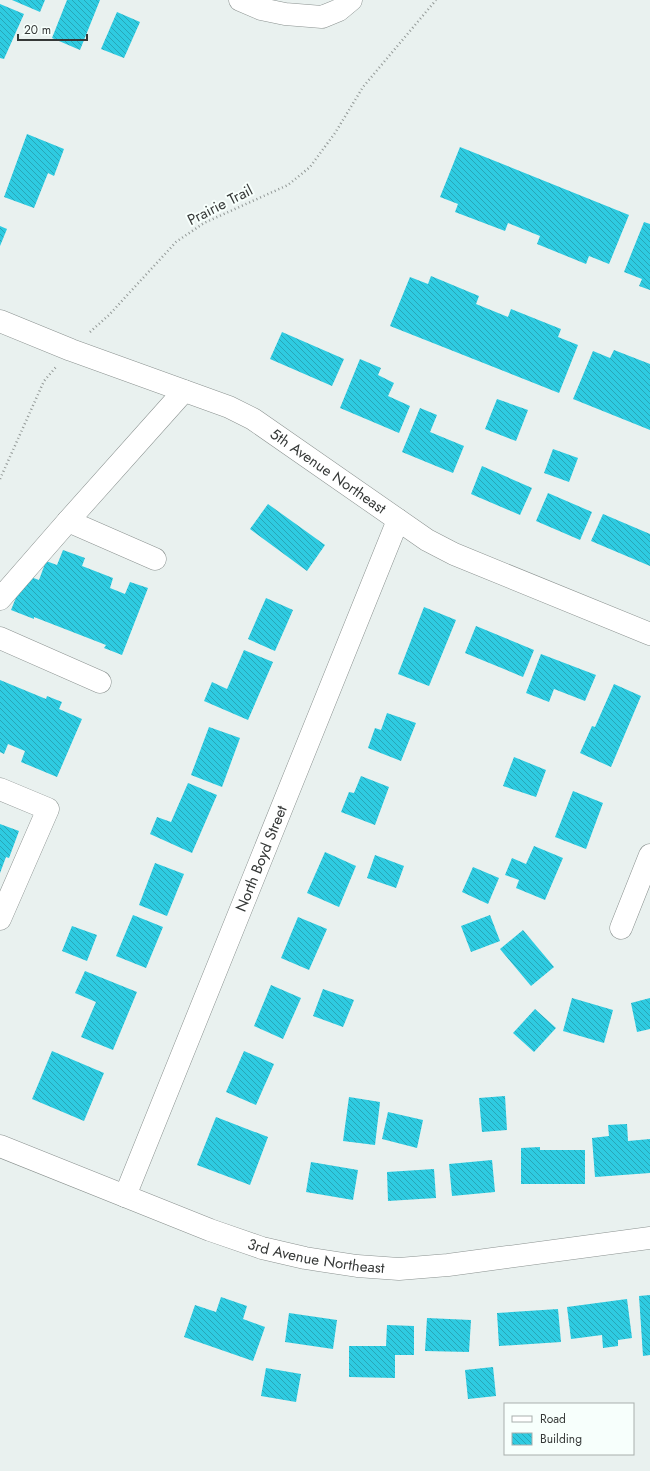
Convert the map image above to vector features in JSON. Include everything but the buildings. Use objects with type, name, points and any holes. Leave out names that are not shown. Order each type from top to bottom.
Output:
[{"type":"street","points":[[240,0],[261,9],[285,14],[322,17],[339,10],[351,0]]},
{"type":"street","name":"5th Avenue Northeast","points":[[0,321],[71,350],[229,407],[253,419],[427,540],[454,554],[650,634]]},
{"type":"street","points":[[0,599],[184,391]]},
{"type":"street","name":"North Boyd Street","points":[[125,1196],[398,520]]},
{"type":"street","points":[[68,521],[155,559]]},
{"type":"street","points":[[0,638],[100,682]]},
{"type":"street","points":[[0,789],[48,809],[0,919]]},
{"type":"street","points":[[621,928],[650,855]]},
{"type":"street","name":"3rd Avenue Northeast","points":[[0,1146],[210,1230],[262,1248],[305,1258],[357,1266],[399,1268],[448,1265],[650,1238]]},
{"type":"path","name":"Prairie Trail","points":[[0,479],[44,381],[71,350],[109,315],[176,242],[204,223],[288,185],[310,168],[335,133],[363,87],[436,0]]}]
